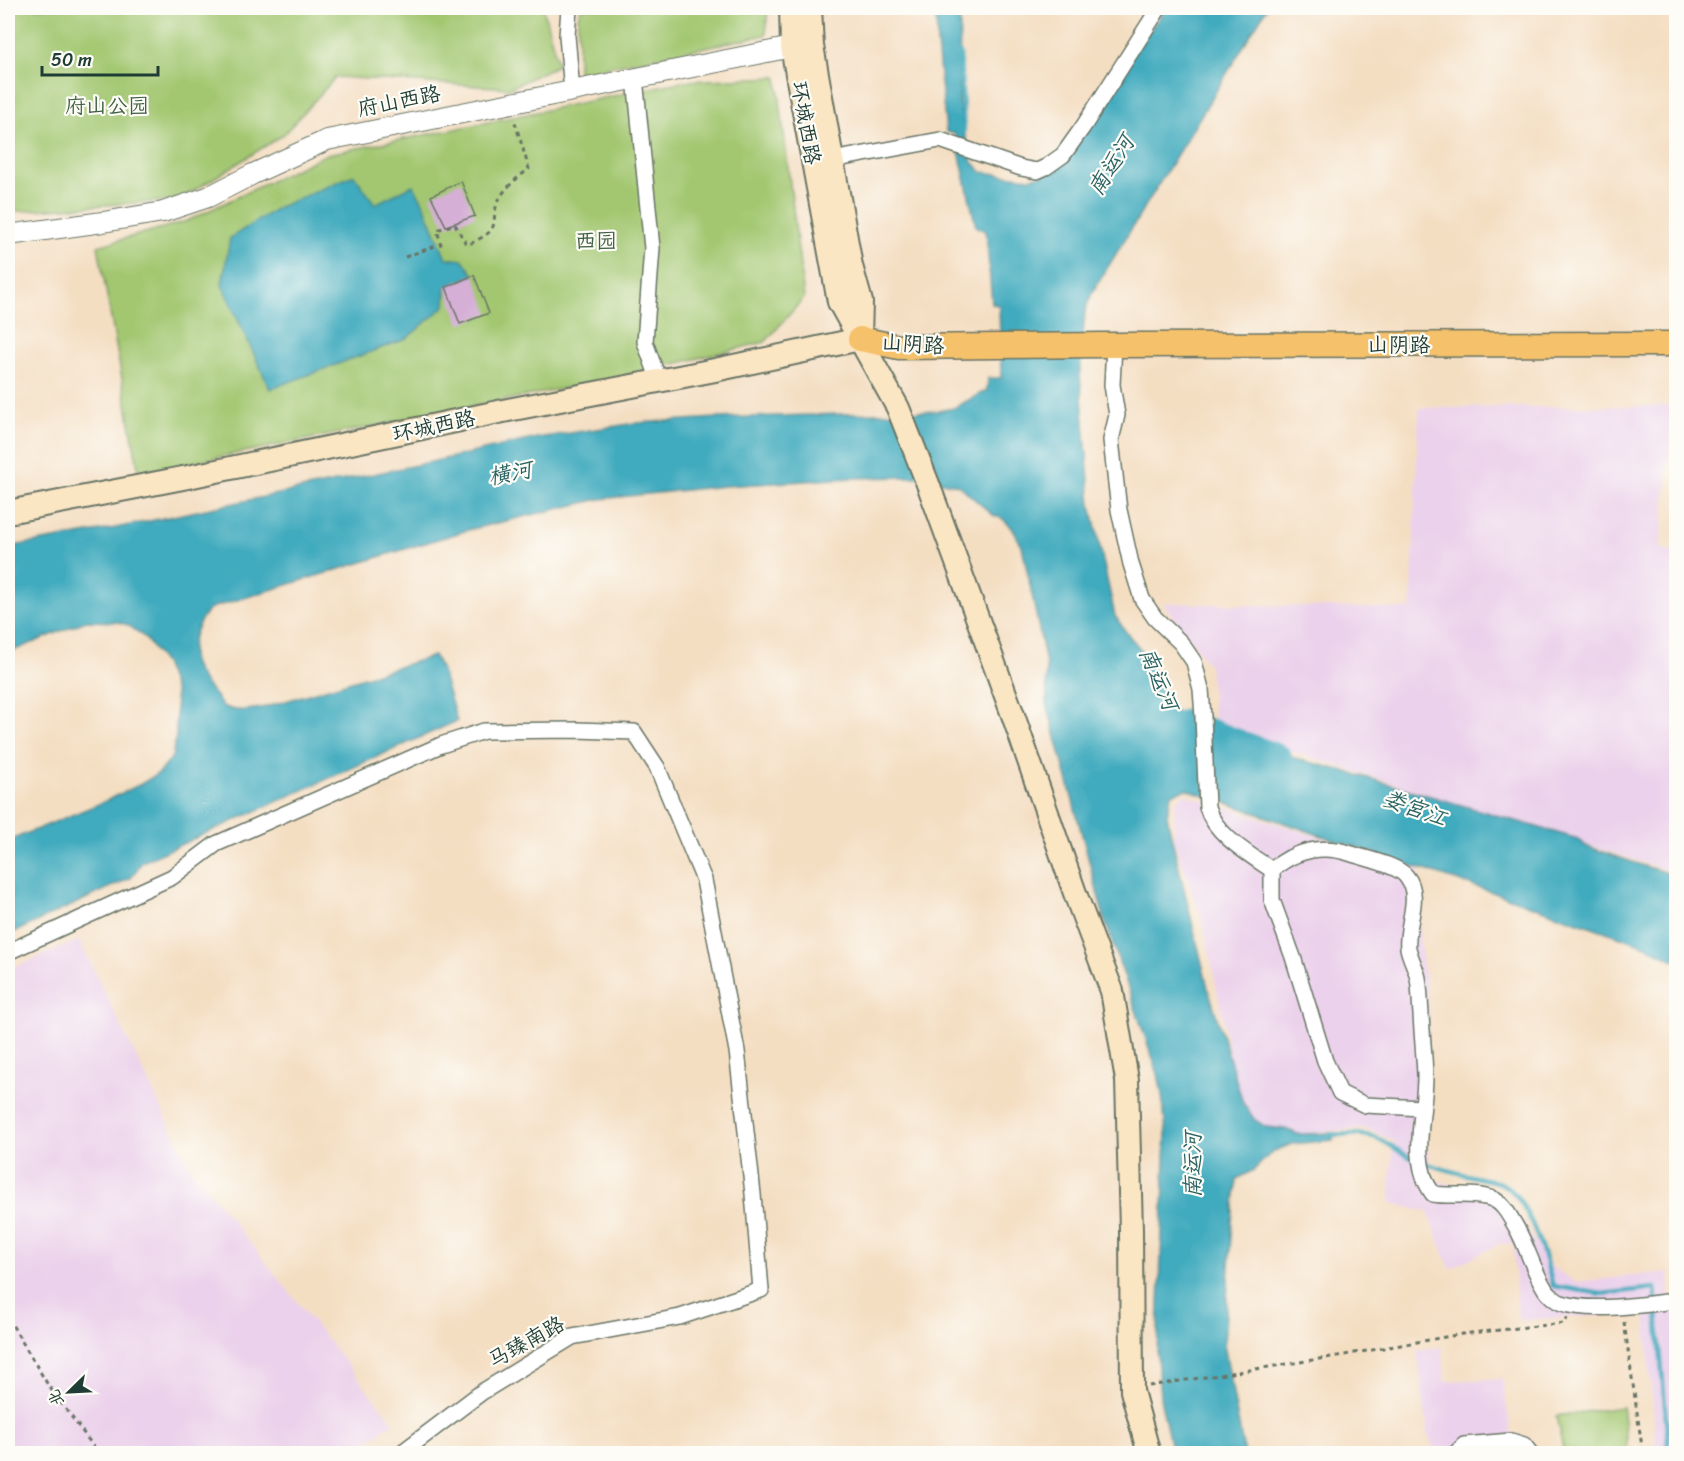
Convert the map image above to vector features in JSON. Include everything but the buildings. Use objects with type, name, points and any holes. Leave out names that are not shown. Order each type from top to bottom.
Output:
[{"type":"main road","name":"环城西路","points":[[791,8],[832,160],[851,266],[861,302],[860,339]]},
{"type":"main road","name":"环城西路","points":[[810,8],[802,46],[838,302],[860,339]]},
{"type":"main road","name":"山阴路","points":[[860,339],[899,347],[990,340],[1677,329]]},
{"type":"main road","name":"山阴路","points":[[1084,338],[1114,345],[1677,344]]},
{"type":"main road","name":"环城西路","points":[[8,512],[860,339]]},
{"type":"main road","points":[[860,339],[898,408],[928,484],[1112,991],[1128,1080],[1132,1391],[1149,1454]]},
{"type":"street","points":[[569,8],[567,36],[572,91]]},
{"type":"street","points":[[832,160],[940,140],[1021,168],[1037,171],[1046,167],[1063,155],[1160,8]]},
{"type":"street","name":"府山西路","points":[[8,235],[163,212],[208,197],[327,140],[802,46]]},
{"type":"street","points":[[635,78],[652,248],[645,342],[659,381]]},
{"type":"street","points":[[1114,345],[1112,385],[1117,415],[1111,440],[1119,510],[1131,564],[1142,599],[1155,618],[1181,643],[1194,662],[1203,717],[1206,798],[1210,816],[1216,827],[1272,870]]},
{"type":"street","name":"马臻南路","points":[[8,952],[172,877],[216,844],[441,745],[484,731],[634,732],[657,767],[704,880],[737,1051],[761,1290],[680,1317],[572,1337],[482,1392],[400,1454]]},
{"type":"street","points":[[1272,870],[1297,854],[1318,848],[1341,850],[1400,870],[1408,878],[1413,894],[1408,946],[1418,977],[1425,1076],[1421,1151],[1423,1172],[1433,1194],[1475,1196],[1494,1200],[1507,1211],[1546,1291],[1560,1303],[1585,1308],[1673,1301]]},
{"type":"street","points":[[1272,870],[1272,900],[1293,957],[1325,1061],[1340,1093],[1365,1105],[1422,1108]]},
{"type":"street","points":[[1455,1454],[1464,1445],[1511,1441],[1524,1445],[1531,1454]]},
{"type":"path","points":[[405,257],[441,244],[437,230],[446,226],[455,224],[466,244],[471,244],[490,234],[494,226],[497,203],[507,189],[529,169],[509,103]]},
{"type":"path","points":[[1154,1385],[1462,1334],[1565,1323],[1572,1305]]},
{"type":"path","points":[[1624,1306],[1623,1326],[1642,1454]]},
{"type":"path","points":[[8,1318],[48,1385],[99,1454]]},
{"type":"shaded area","points":[[1674,406],[1660,549],[1676,553],[1676,873],[1215,727],[1209,665],[1163,603],[1411,609],[1419,408]]},
{"type":"shaded area","points":[[1184,794],[1418,869],[1420,942],[1429,1009],[1427,1147],[1433,1180],[1461,1187],[1493,1189],[1514,1209],[1552,1267],[1575,1282],[1669,1272],[1669,1309],[1676,1309],[1676,1453],[1657,1453],[1645,1313],[1518,1320],[1513,1245],[1501,1243],[1450,1269],[1428,1212],[1391,1203],[1390,1179],[1394,1141],[1364,1128],[1287,1135],[1254,1130],[1231,1069],[1203,922],[1174,841],[1175,802]]},
{"type":"shaded area","points":[[79,940],[191,1169],[394,1423],[350,1453],[8,1453],[8,970]]},
{"type":"shaded area","points":[[1442,1347],[1445,1381],[1502,1379],[1511,1432],[1530,1439],[1536,1453],[1436,1453],[1428,1435],[1417,1350]]},
{"type":"green space","name":"府山公园","points":[[8,8],[543,8],[558,65],[510,88],[336,77],[283,135],[179,200],[8,212]]},
{"type":"green space","points":[[581,8],[768,8],[766,35],[578,73],[578,17]]},
{"type":"green space","name":"西园","points":[[777,77],[804,298],[765,342],[616,378],[139,473],[98,246],[187,221],[327,154],[685,81]]},
{"type":"green space","points":[[1622,1407],[1628,1453],[1564,1453],[1556,1416]]},
{"type":"water","points":[[936,8],[960,8],[959,102],[962,124],[972,161],[982,172],[1030,178],[1045,174],[1166,8],[1267,8],[1092,293],[1085,311],[1080,374],[1091,505],[1115,616],[1148,658],[1165,698],[1174,710],[1218,730],[1219,738],[1351,773],[1578,839],[1586,846],[1676,875],[1676,961],[1646,946],[1507,897],[1187,789],[1171,795],[1167,815],[1172,839],[1208,988],[1243,1103],[1254,1119],[1266,1127],[1285,1129],[1298,1134],[1334,1133],[1333,1140],[1293,1144],[1279,1149],[1271,1153],[1254,1170],[1237,1179],[1224,1344],[1245,1453],[1172,1453],[1160,1398],[1157,1354],[1166,1132],[1158,1074],[1105,921],[1047,704],[1046,664],[1022,546],[1012,528],[1003,519],[993,515],[958,485],[916,477],[852,478],[725,486],[600,499],[468,530],[211,608],[199,623],[194,635],[193,659],[196,670],[225,707],[240,710],[266,707],[434,656],[441,668],[457,721],[142,862],[131,878],[8,935],[8,841],[101,803],[159,773],[172,757],[176,736],[176,714],[175,692],[164,663],[144,637],[128,625],[117,622],[86,621],[8,653],[8,547],[106,530],[537,438],[636,423],[716,418],[937,411],[954,408],[987,390],[988,378],[1001,378],[999,305],[992,304],[986,231],[976,227],[955,134],[946,132],[937,44]]},
{"type":"water","points":[[354,175],[375,204],[413,185],[422,200],[446,258],[463,260],[474,275],[446,287],[445,306],[406,339],[270,389],[222,285],[230,238],[279,207]]},
{"type":"waterway","points":[[960,53],[964,131]]},
{"type":"waterway","name":"娄宫江","points":[[1185,723],[1279,758]]},
{"type":"waterway","points":[[1330,1135],[1355,1134],[1374,1137],[1417,1160]]},
{"type":"waterway","points":[[1425,1163],[1496,1182],[1511,1190],[1520,1201],[1535,1229],[1553,1286],[1602,1294],[1655,1288],[1669,1454]]},
{"type":"water label","name":"南运河","points":[[1111,165]]},
{"type":"water label","name":"横河","points":[[510,473]]},
{"type":"water label","name":"南运河","points":[[1159,679]]},
{"type":"water label","name":"南运河","points":[[1192,1165]]}]
